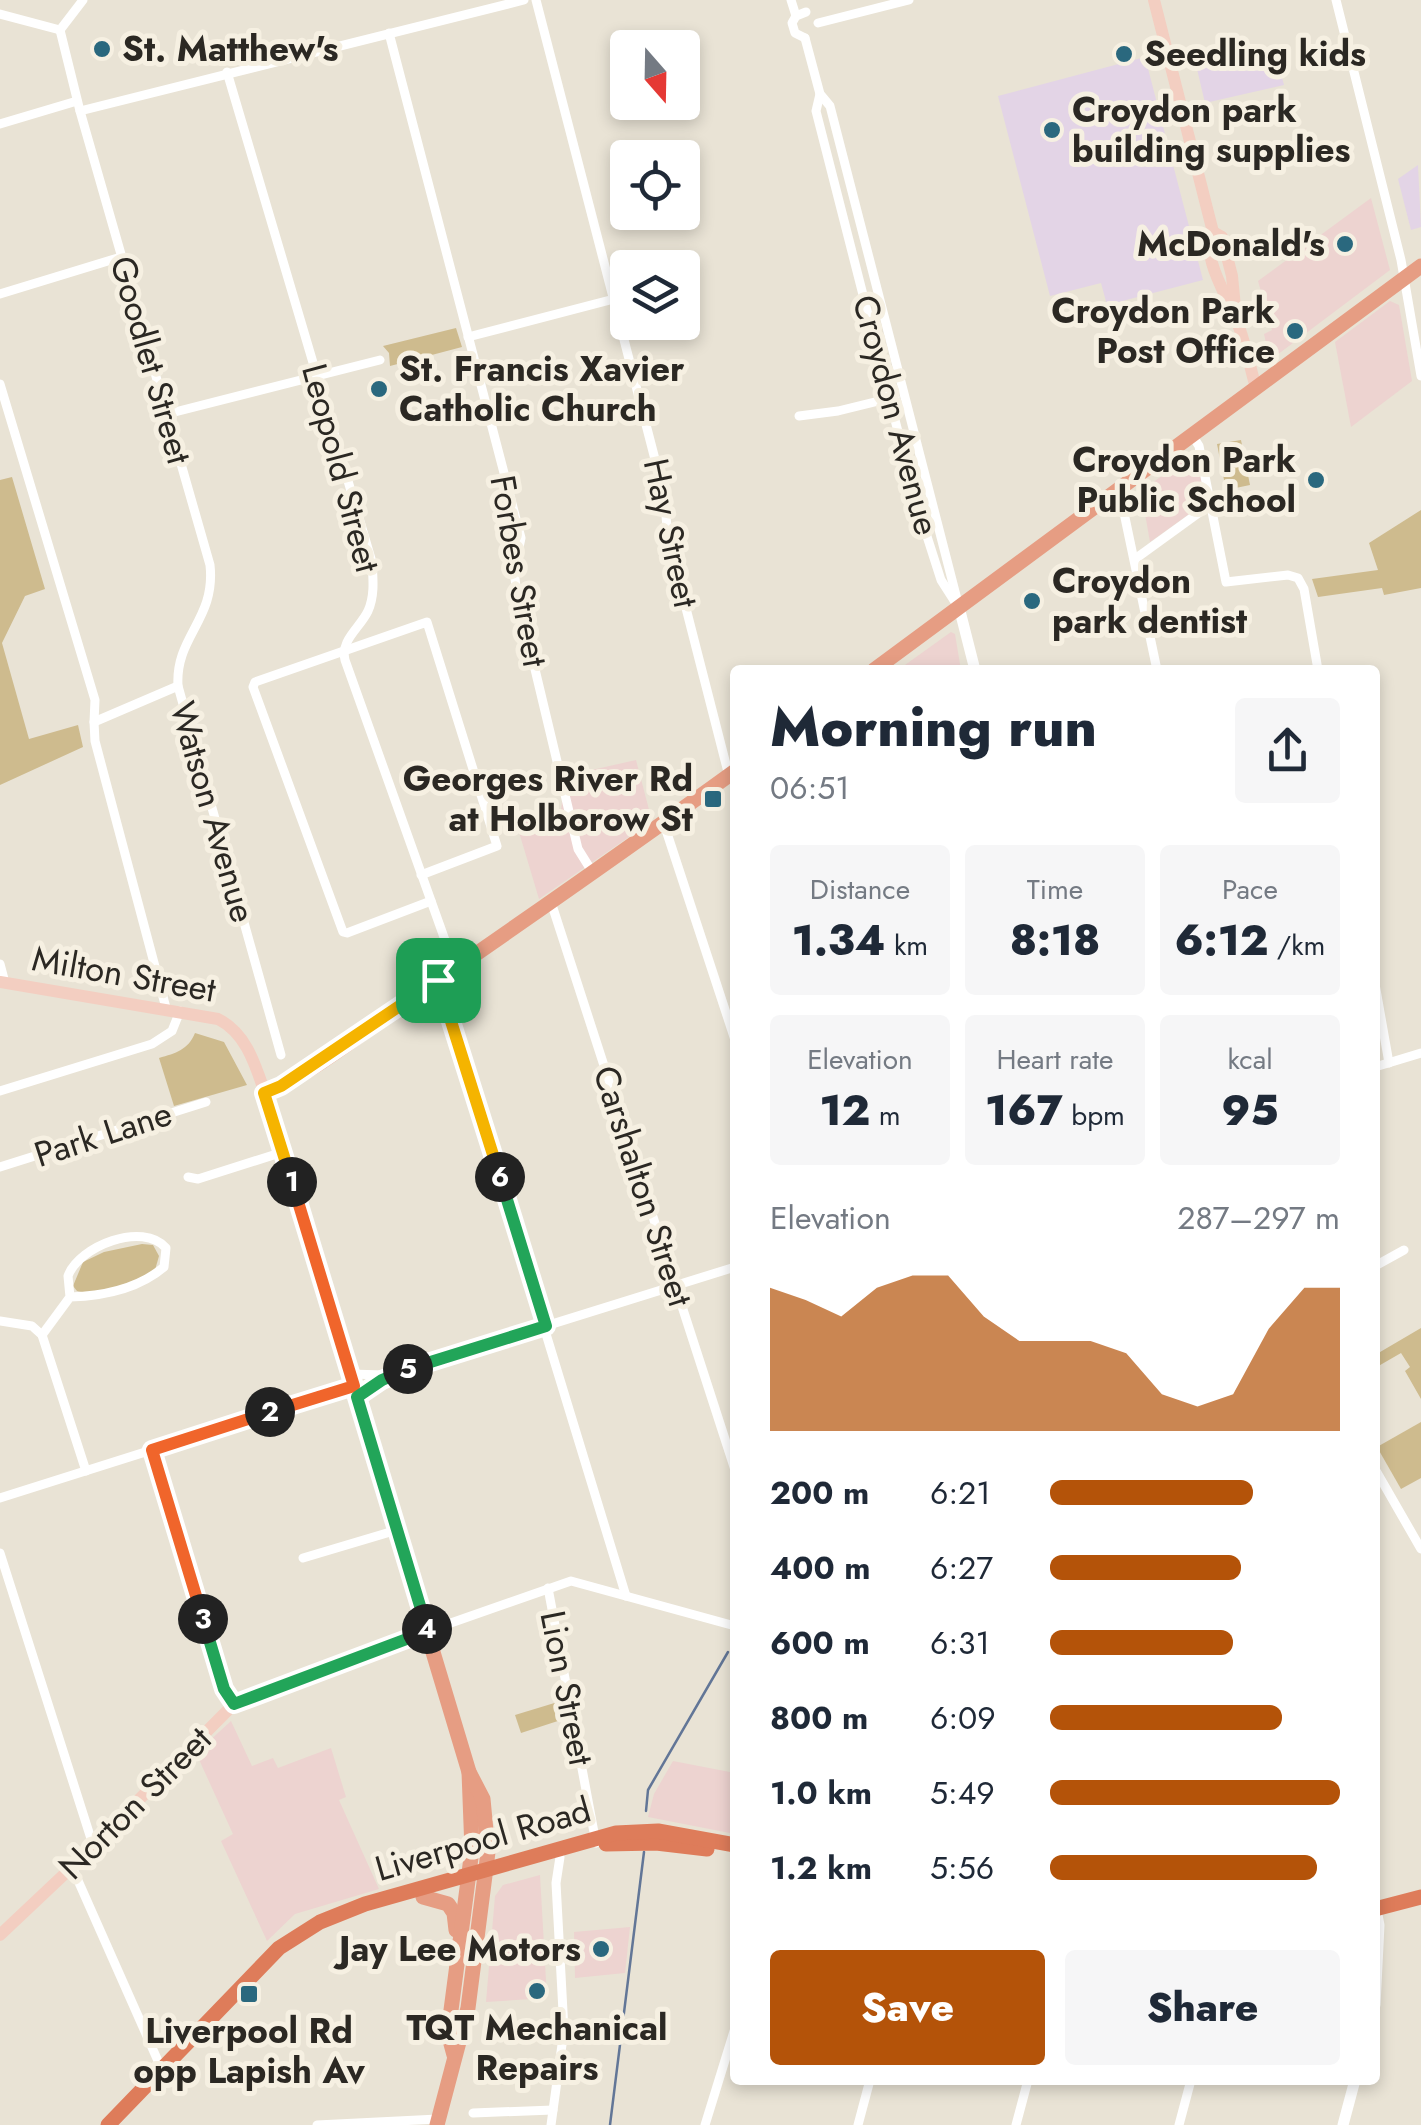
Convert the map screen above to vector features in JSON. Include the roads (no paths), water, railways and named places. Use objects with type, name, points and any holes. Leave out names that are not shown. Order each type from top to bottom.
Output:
[{"type":"highway","name":"Liverpool Road","points":[[265,1966],[326,1927],[634,1830],[730,1844]]},
{"type":"highway","name":"Liverpool Road","points":[[108,2125],[279,1948],[341,1912],[560,1857],[596,1842],[656,1843],[730,1853]]},
{"type":"highway","points":[[1380,1907],[1421,1897]]},
{"type":"main road","points":[[1154,0],[1214,232],[1209,241],[1218,280],[1236,319],[1256,388]]},
{"type":"main road","points":[[881,665],[1421,266]]},
{"type":"main road","points":[[264,1093],[281,1086],[438,980],[730,774]]},
{"type":"main road","name":"Milton Street","points":[[2,982],[218,1019],[232,1026],[247,1048],[283,1152],[469,1772],[477,1877]]},
{"type":"main road","name":"Norton Street","points":[[0,1935],[234,1704],[428,1631]]},
{"type":"main road","points":[[454,2057],[448,2033],[460,1949],[477,1877]]},
{"type":"main road","points":[[438,2122],[468,2008],[477,1877]]},
{"type":"main road","points":[[424,1897],[439,1899],[452,1908],[460,1949]]},
{"type":"street","points":[[0,14],[60,30],[83,0]]},
{"type":"street","points":[[0,124],[524,0]]},
{"type":"street","name":"Hay Street","points":[[536,0],[610,285]]},
{"type":"street","points":[[791,0],[801,14]]},
{"type":"street","points":[[802,0],[801,14],[793,30],[805,38],[815,33],[818,22]]},
{"type":"street","points":[[818,22],[909,0]]},
{"type":"street","points":[[1336,0],[1396,234],[1419,347],[1421,376]]},
{"type":"street","points":[[801,14],[812,14],[818,22]]},
{"type":"street","name":"Goodlet Street","points":[[60,30],[212,578],[206,611],[179,661],[178,686]]},
{"type":"street","name":"Forbes Street","points":[[389,33],[520,538],[514,571],[521,614],[578,849],[593,874]]},
{"type":"street","name":"Croydon Avenue","points":[[805,38],[820,94],[830,106],[974,665]]},
{"type":"street","name":"Leopold Street","points":[[227,72],[372,562],[372,598],[343,651]]},
{"type":"street","name":"Croydon Avenue","points":[[820,94],[816,111],[916,502],[940,580],[958,608]]},
{"type":"street","points":[[844,218],[857,215]]},
{"type":"street","points":[[0,294],[122,256]]},
{"type":"street","points":[[468,337],[610,301]]},
{"type":"street","name":"Hay Street","points":[[624,340],[664,494],[668,538],[730,766]]},
{"type":"street","points":[[167,414],[380,360]]},
{"type":"street","points":[[0,384],[95,700],[95,741],[173,1009],[172,1031],[152,1044],[0,1091]]},
{"type":"street","points":[[799,416],[903,395]]},
{"type":"street","points":[[1192,435],[1199,446],[1226,582],[1288,575],[1302,582],[1317,665]]},
{"type":"street","points":[[1119,489],[1156,665]]},
{"type":"street","points":[[1135,559],[1210,504]]},
{"type":"street","points":[[421,875],[497,846],[426,622],[254,682],[343,932],[430,901]]},
{"type":"street","points":[[343,651],[455,968]]},
{"type":"street","points":[[94,722],[178,686]]},
{"type":"street","name":"Watson Avenue","points":[[178,686],[281,1054]]},
{"type":"street","points":[[664,824],[730,1025]]},
{"type":"street","name":"Carshalton Street","points":[[551,902],[730,1454]]},
{"type":"street","points":[[0,964],[2,982]]},
{"type":"street","points":[[438,980],[626,1596]]},
{"type":"street","points":[[1380,1010],[1390,1062]]},
{"type":"street","points":[[1380,1065],[1421,1053]]},
{"type":"street","name":"Park Lane","points":[[0,1167],[206,1102]]},
{"type":"street","points":[[188,1177],[198,1179],[283,1152]]},
{"type":"street","points":[[42,1335],[70,1298],[68,1276],[84,1253],[110,1242],[151,1237],[166,1248],[164,1267],[141,1282],[110,1294],[70,1298]]},
{"type":"street","points":[[1380,1263],[1404,1250]]},
{"type":"street","points":[[354,1385],[730,1269]]},
{"type":"street","points":[[0,1321],[32,1326],[42,1335],[86,1471]]},
{"type":"street","points":[[0,1498],[392,1374]]},
{"type":"street","points":[[152,1450],[224,1689],[234,1704]]},
{"type":"street","points":[[1380,1478],[1421,1549]]},
{"type":"street","points":[[304,1558],[397,1530]]},
{"type":"street","points":[[0,1554],[93,1845]]},
{"type":"street","name":"Norton Street","points":[[428,1631],[571,1581],[730,1625]]},
{"type":"street","name":"Lion Street","points":[[548,1588],[596,1842]]},
{"type":"street","points":[[551,2125],[564,2030],[556,1883],[560,1857]]},
{"type":"street","points":[[72,1867],[162,2070]]},
{"type":"street","points":[[705,2125],[730,2044]]},
{"type":"street","points":[[858,2125],[869,2085]]},
{"type":"street","points":[[1016,2125],[1027,2085]]},
{"type":"street","points":[[1180,2125],[1190,2085]]},
{"type":"street","points":[[1343,2125],[1354,2085]]},
{"type":"street","points":[[473,2113],[553,2110]]},
{"type":"street","points":[[316,2125],[438,2122]]},
{"type":"waterway","points":[[646,1811],[648,1790],[728,1652]]},
{"type":"waterway","points":[[610,2125],[644,1852]]},
{"type":"place","name":"St. Matthew's","points":[[102,49]]},
{"type":"place","name":"Seedling kids","points":[[1124,54]]},
{"type":"place","name":"Croydon park building supplies","points":[[1052,130]]},
{"type":"place","name":"McDonald's","points":[[1345,244]]},
{"type":"place","name":"Croydon Park Post Office","points":[[1295,331]]},
{"type":"place","name":"St. Francis Xavier Catholic Church","points":[[379,389]]},
{"type":"place","name":"Croydon Park Public School","points":[[1316,480]]},
{"type":"place","name":"Croydon park dentist","points":[[1032,601]]},
{"type":"place","name":"Georges River Rd at Holborow St","points":[[713,799]]},
{"type":"place","name":"Jay Lee Motors","points":[[601,1949]]},
{"type":"place","name":"TQT Mechanical Repairs","points":[[537,1991]]},
{"type":"place","name":"Liverpool Rd opp Lapish Av","points":[[249,1994]]}]
